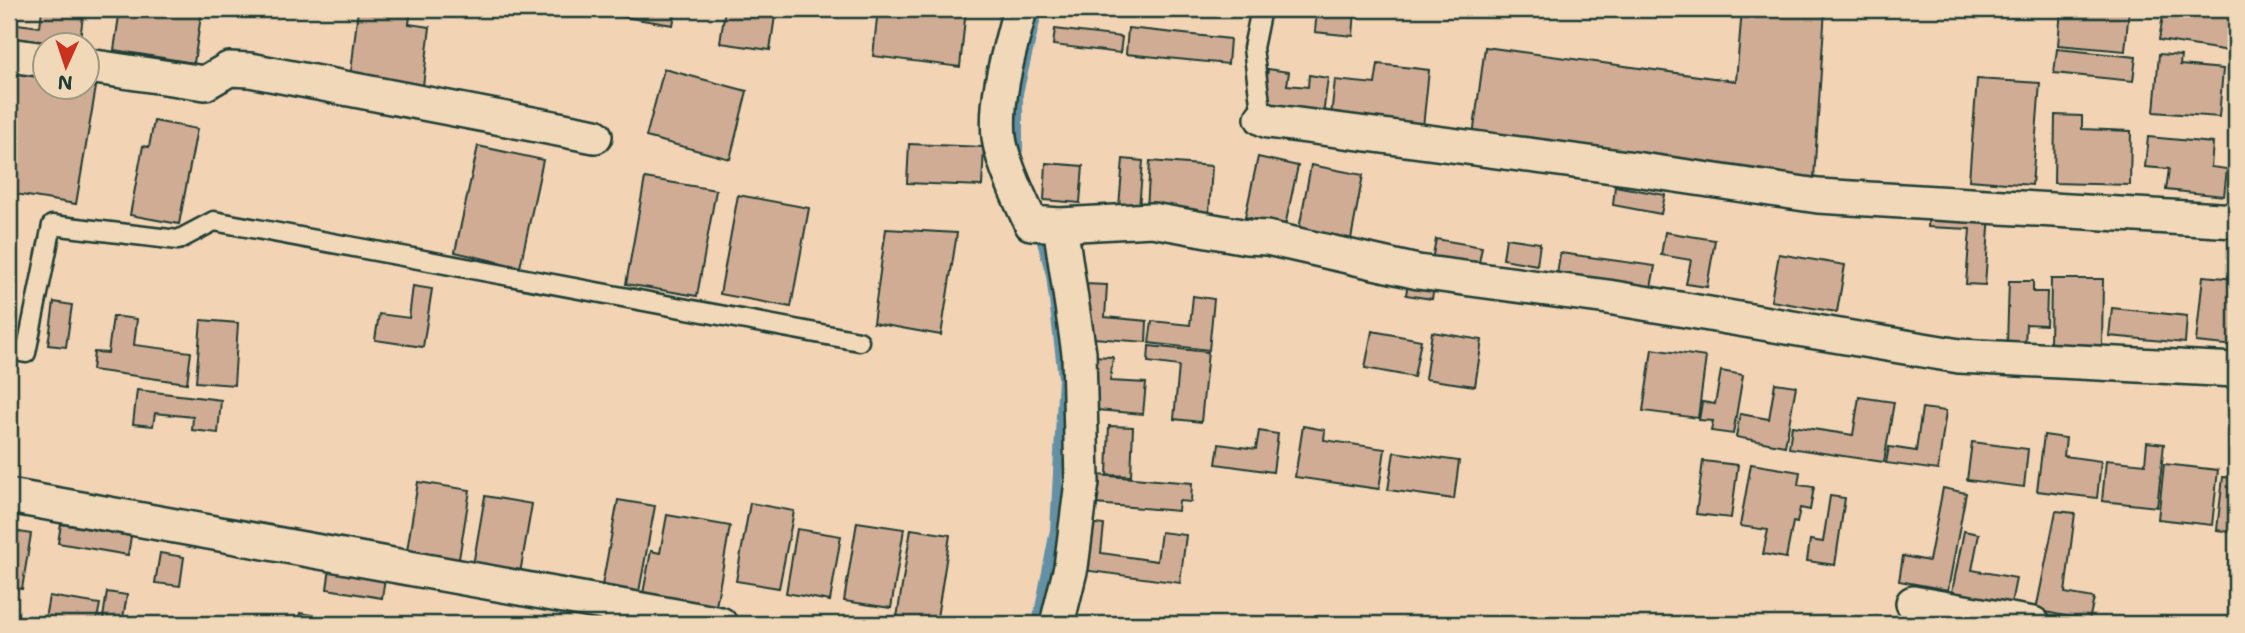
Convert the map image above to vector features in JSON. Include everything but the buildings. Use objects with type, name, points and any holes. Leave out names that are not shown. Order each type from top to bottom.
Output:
[{"type":"street","points":[[1020,9],[1001,85],[999,138],[1018,195],[1031,223],[1060,226],[1152,220],[1247,237],[1268,238],[1418,271],[1608,298],[1959,356],[2236,370]]},
{"type":"street","points":[[9,55],[32,58]]},
{"type":"street","points":[[102,68],[205,83],[229,69],[250,71],[595,136]]},
{"type":"street","points":[[1262,118],[1281,123],[1635,169],[1818,196],[2236,221]]},
{"type":"street","points":[[1057,624],[1071,567],[1082,482],[1079,353],[1060,226]]},
{"type":"street","points":[[9,496],[720,624]]},
{"type":"street","points":[[1913,603],[2033,624]]},
{"type":"lane","points":[[1261,9],[1253,48],[1262,118]]},
{"type":"lane","points":[[9,350],[26,353],[52,225],[178,240],[214,221],[859,341]]},
{"type":"waterway","points":[[1018,150],[1018,93],[1038,9]]},
{"type":"waterway","points":[[1037,624],[1055,530],[1063,377],[1051,275],[1038,227]]}]
